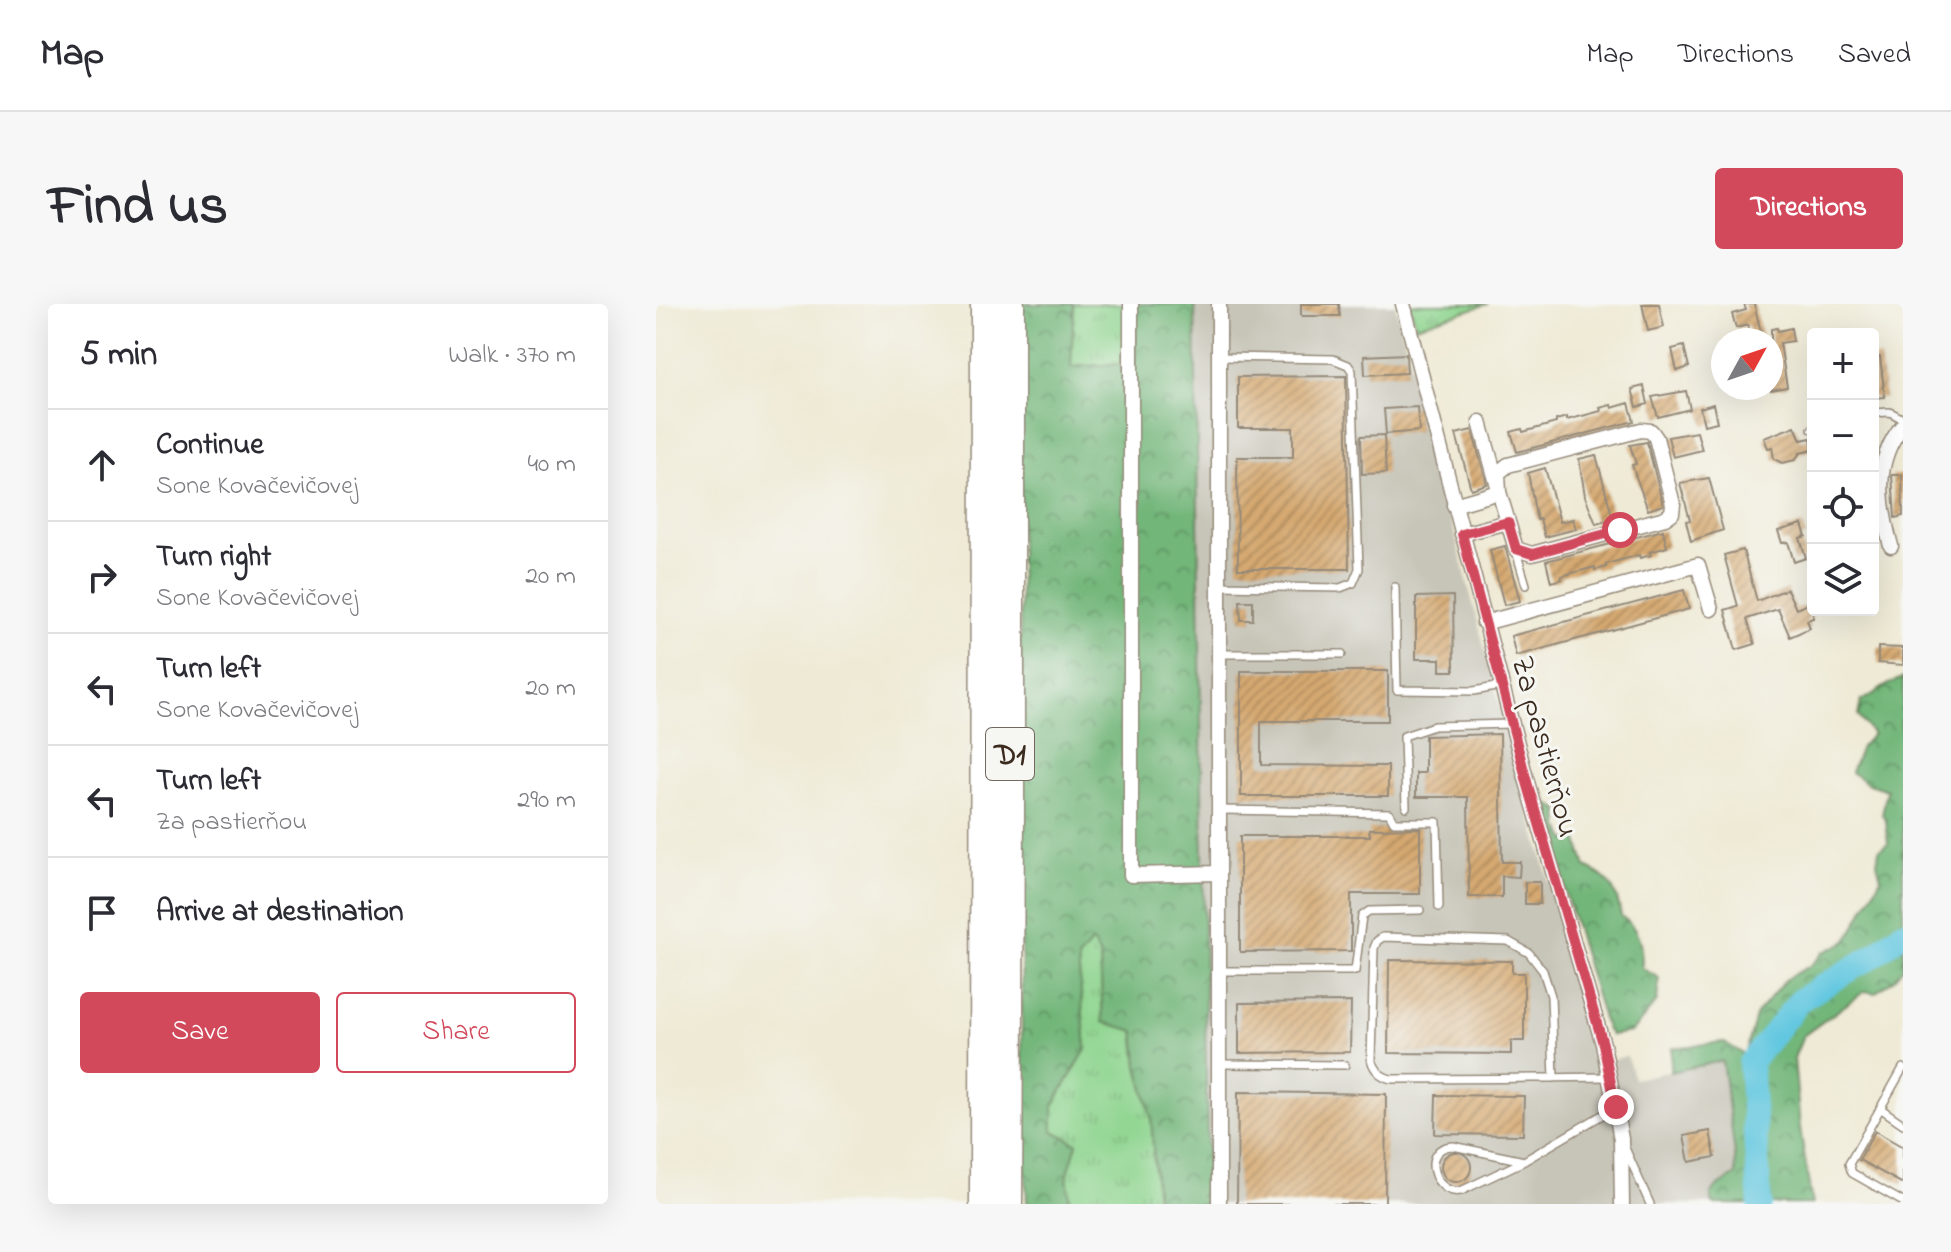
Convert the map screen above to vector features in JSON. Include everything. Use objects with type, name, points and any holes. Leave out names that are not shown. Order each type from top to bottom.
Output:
[{"type":"highway","name":"D1","points":[[984,1204],[985,304]]},
{"type":"highway","name":"D1","points":[[1008,1204],[1010,304]]},
{"type":"street","points":[[1131,304],[1131,875],[1219,873]]},
{"type":"street","points":[[1219,304],[1219,1204]]},
{"type":"street","name":"Za pastierňou","points":[[1403,304],[1511,724],[1611,1077],[1621,1139],[1622,1204]]},
{"type":"street","points":[[1480,422],[1498,488],[1516,549],[1532,554],[1665,518],[1672,513],[1673,504],[1656,438],[1651,431],[1641,430],[1508,465],[1498,473],[1498,488]]},
{"type":"street","points":[[1891,546],[1881,510],[1882,463],[1889,443],[1903,422]]},
{"type":"street","points":[[1454,505],[1498,488]]},
{"type":"street","points":[[1462,534],[1508,522]]},
{"type":"street","points":[[1484,623],[1698,565],[1711,609]]},
{"type":"lane","points":[[1219,357],[1333,359],[1348,365],[1352,371],[1359,569],[1353,583],[1340,588],[1219,586]]},
{"type":"lane","points":[[1879,413],[1890,412],[1903,422]]},
{"type":"lane","points":[[1516,549],[1526,585]]},
{"type":"lane","points":[[1395,587],[1397,690],[1474,691],[1501,686]]},
{"type":"lane","points":[[1219,654],[1342,654]]},
{"type":"lane","points":[[1406,807],[1404,736],[1434,726],[1511,724]]},
{"type":"lane","points":[[1220,810],[1389,813],[1394,822],[1437,822],[1439,907]]},
{"type":"lane","points":[[1220,971],[1355,971],[1362,916],[1369,911],[1420,910]]},
{"type":"lane","points":[[1554,1078],[1551,996],[1543,971],[1529,953],[1508,941],[1383,937],[1377,941],[1374,948],[1371,1060],[1382,1076],[1391,1079],[1554,1078],[1611,1077]]},
{"type":"lane","points":[[1220,1064],[1345,1065]]},
{"type":"lane","points":[[1903,1068],[1850,1160],[1852,1173],[1903,1202]]},
{"type":"lane","points":[[1524,1161],[1453,1146],[1444,1146],[1433,1157],[1435,1177],[1443,1188],[1461,1191],[1524,1161],[1616,1107]]},
{"type":"lane","points":[[1880,1108],[1903,1124]]},
{"type":"lane","points":[[1621,1139],[1650,1204]]},
{"type":"shaded area","points":[[1195,304],[1395,304],[1499,704],[1600,1063],[1627,1056],[1634,1079],[1722,1060],[1743,1204],[1208,1204]]},
{"type":"green space","points":[[1019,304],[1074,304],[1071,367],[1135,363],[1136,304],[1195,304],[1208,1204],[1157,1204],[1151,1117],[1138,1066],[1135,1031],[1103,1022],[1100,956],[1092,942],[1078,959],[1086,1049],[1053,1106],[1053,1131],[1077,1143],[1067,1177],[1070,1204],[1027,1204],[1022,1081]]},
{"type":"green space","points":[[1074,304],[1136,304],[1135,363],[1070,367]]},
{"type":"green space","points":[[1410,304],[1488,304],[1416,326]]},
{"type":"green space","points":[[1903,678],[1903,967],[1893,980],[1875,993],[1865,991],[1803,1036],[1794,1058],[1800,1128],[1812,1204],[1713,1204],[1711,1195],[1717,1187],[1736,1175],[1722,1061],[1670,1072],[1672,1048],[1724,1042],[1745,1055],[1757,1013],[1786,979],[1811,965],[1824,952],[1847,941],[1881,878],[1877,863],[1879,850],[1888,843],[1886,820],[1882,815],[1887,790],[1869,784],[1851,772],[1861,747],[1873,734],[1858,716],[1861,701]]},
{"type":"green space","points":[[1548,804],[1559,809],[1560,827],[1566,840],[1577,838],[1586,867],[1611,886],[1621,916],[1639,938],[1642,968],[1659,978],[1657,1001],[1631,1032],[1611,1035],[1606,1029],[1547,831]]},
{"type":"green space","points":[[1092,941],[1100,956],[1103,1021],[1134,1030],[1138,1066],[1151,1117],[1157,1204],[1070,1204],[1067,1177],[1077,1143],[1053,1131],[1053,1106],[1086,1049],[1078,959]]},
{"type":"building","points":[[1301,304],[1339,304],[1340,316],[1301,316]]},
{"type":"building","points":[[1642,304],[1659,304],[1664,327],[1648,331]]},
{"type":"building","points":[[1744,304],[1754,304],[1760,328],[1749,328],[1748,325],[1736,328],[1732,314],[1746,310]]},
{"type":"building","points":[[1791,328],[1793,341],[1783,343],[1783,330]]},
{"type":"building","points":[[1684,346],[1689,367],[1677,371],[1672,349]]},
{"type":"building","points":[[1406,354],[1407,373],[1365,375],[1364,356]]},
{"type":"building","points":[[1879,357],[1885,397],[1879,398]]},
{"type":"building","points":[[1783,362],[1787,387],[1783,388]]},
{"type":"building","points":[[1346,376],[1349,569],[1238,569],[1237,457],[1293,457],[1293,428],[1238,428],[1238,377]]},
{"type":"building","points":[[1644,386],[1648,404],[1637,407],[1632,389]]},
{"type":"building","points":[[1686,391],[1690,409],[1658,417],[1652,397]]},
{"type":"building","points":[[1629,403],[1634,421],[1517,452],[1511,432],[1522,429],[1523,432],[1556,423],[1556,420],[1567,417],[1567,420],[1601,411],[1600,408]]},
{"type":"building","points":[[1713,404],[1717,422],[1704,425],[1700,408]]},
{"type":"building","points":[[1417,407],[1419,431],[1386,434],[1384,409]]},
{"type":"building","points":[[1795,426],[1801,440],[1807,439],[1807,451],[1800,453],[1795,460],[1782,463],[1774,459],[1772,447],[1768,448],[1764,438]]},
{"type":"building","points":[[1472,430],[1487,484],[1471,489],[1456,434]]},
{"type":"building","points":[[1697,432],[1702,450],[1673,457],[1668,437]]},
{"type":"building","points":[[1384,435],[1386,473],[1362,474],[1361,436]]},
{"type":"building","points":[[1647,442],[1663,505],[1648,510],[1632,465],[1636,464],[1630,445]]},
{"type":"building","points":[[1596,455],[1613,519],[1596,524],[1585,496],[1579,459]]},
{"type":"building","points":[[1545,468],[1560,522],[1573,519],[1576,529],[1545,537],[1540,519],[1537,520],[1528,473]]},
{"type":"building","points":[[1892,475],[1902,475],[1903,516],[1895,518]]},
{"type":"building","points":[[1709,478],[1723,530],[1691,541],[1686,521],[1690,520],[1680,483]]},
{"type":"building","points":[[1802,524],[1806,536],[1800,538],[1806,558],[1794,562],[1788,542],[1782,543],[1778,531]]},
{"type":"building","points":[[1663,530],[1667,547],[1650,552],[1651,555],[1640,558],[1639,555],[1595,570],[1595,567],[1561,576],[1562,579],[1551,582],[1546,561]]},
{"type":"building","points":[[1505,546],[1520,601],[1504,605],[1490,550]]},
{"type":"building","points":[[1743,550],[1757,601],[1787,589],[1796,609],[1807,604],[1807,616],[1813,616],[1807,620],[1810,628],[1790,637],[1778,609],[1747,619],[1755,644],[1736,650],[1725,610],[1738,606],[1724,555]]},
{"type":"building","points":[[1684,590],[1689,609],[1516,656],[1511,636]]},
{"type":"building","points":[[1453,596],[1454,671],[1440,671],[1440,659],[1416,659],[1416,597]]},
{"type":"building","points":[[1240,601],[1253,601],[1253,620],[1241,620]]},
{"type":"building","points":[[1878,647],[1903,648],[1903,665],[1878,663]]},
{"type":"building","points":[[1241,671],[1388,671],[1388,721],[1261,721],[1261,765],[1388,766],[1388,796],[1241,796]]},
{"type":"building","points":[[1500,734],[1502,862],[1520,862],[1519,877],[1502,876],[1502,897],[1469,897],[1468,797],[1416,797],[1416,773],[1425,773],[1425,736]]},
{"type":"building","points":[[1420,828],[1420,894],[1351,894],[1351,951],[1240,952],[1240,836],[1370,836],[1369,829]]},
{"type":"building","points":[[1525,882],[1540,882],[1540,904],[1525,904]]},
{"type":"building","points":[[1389,960],[1512,961],[1512,973],[1524,973],[1524,1041],[1511,1041],[1511,1054],[1388,1053]]},
{"type":"building","points":[[1351,1002],[1350,1052],[1239,1053],[1239,1003]]},
{"type":"building","points":[[1238,1092],[1386,1094],[1385,1204],[1237,1204]]},
{"type":"building","points":[[1436,1095],[1524,1096],[1523,1135],[1435,1134]]},
{"type":"building","points":[[1710,1131],[1715,1157],[1689,1162],[1684,1136]]},
{"type":"building","points":[[1875,1131],[1903,1147],[1903,1184],[1859,1160]]},
{"type":"building","points":[[1456,1152],[1467,1156],[1471,1167],[1467,1178],[1456,1182],[1445,1178],[1441,1167],[1445,1156]]},
{"type":"waterway","points":[[1760,1204],[1750,1063],[1800,1000],[1876,954],[1903,932]]},
{"type":"route","points":[[1616,1107],[1603,1044],[1527,782],[1462,534],[1508,522],[1516,549],[1532,554],[1620,530]]}]
